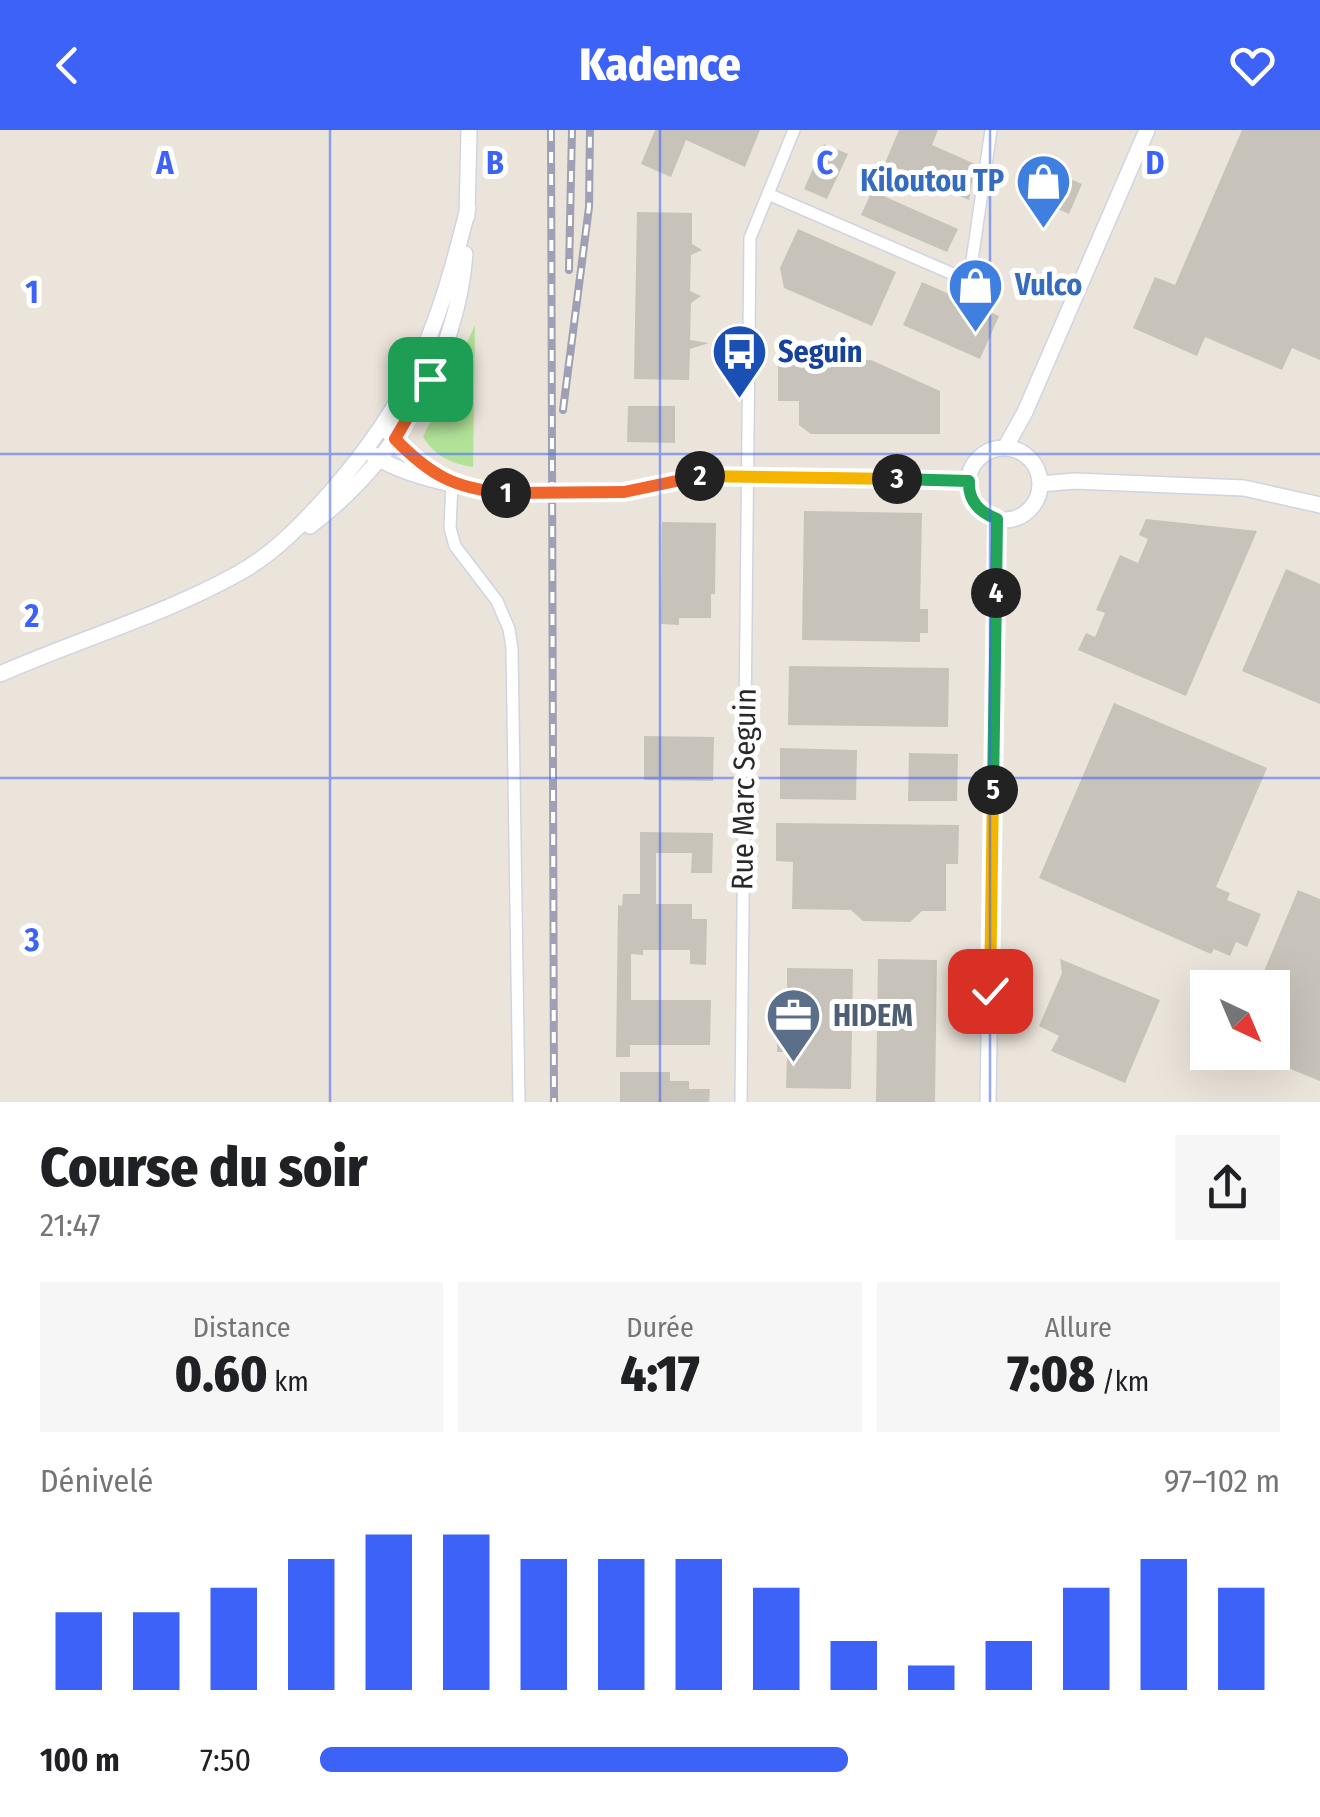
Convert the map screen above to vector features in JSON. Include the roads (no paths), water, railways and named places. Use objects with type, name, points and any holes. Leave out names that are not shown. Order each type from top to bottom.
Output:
[{"type":"street","points":[[0,674],[201,593],[243,571],[285,541],[373,454],[389,433],[445,298],[468,208],[469,130]]},
{"type":"street","name":"Rue Marc Seguin","points":[[741,1102],[750,238],[794,130]]},
{"type":"street","points":[[768,194],[969,281],[991,130]]},
{"type":"street","points":[[1005,448],[1025,412],[1147,130]]},
{"type":"street","points":[[389,433],[446,481],[455,546],[498,602],[512,648],[519,1102]]},
{"type":"street","points":[[1005,448],[1016,450],[1034,463],[1040,484],[1038,497],[1021,515],[997,519],[978,508],[969,481],[974,464],[982,456],[1005,448]]},
{"type":"street","points":[[373,454],[394,466],[446,481],[486,491],[526,494],[637,490],[690,476],[969,481]]},
{"type":"street","points":[[1040,484],[1074,481],[1244,488],[1320,505]]},
{"type":"street","points":[[988,1102],[997,519]]},
{"type":"railway","points":[[551,130],[554,1102]]},
{"type":"railway","points":[[569,270],[572,130]]},
{"type":"railway","points":[[563,410],[589,207],[590,130]]},
{"type":"place","name":"Kiloutou TP","points":[[1043,230]]},
{"type":"place","name":"Vulco","points":[[976,334]]},
{"type":"place","name":"Seguin","points":[[739,401]]},
{"type":"place","name":"HIDEM","points":[[794,1065]]}]
